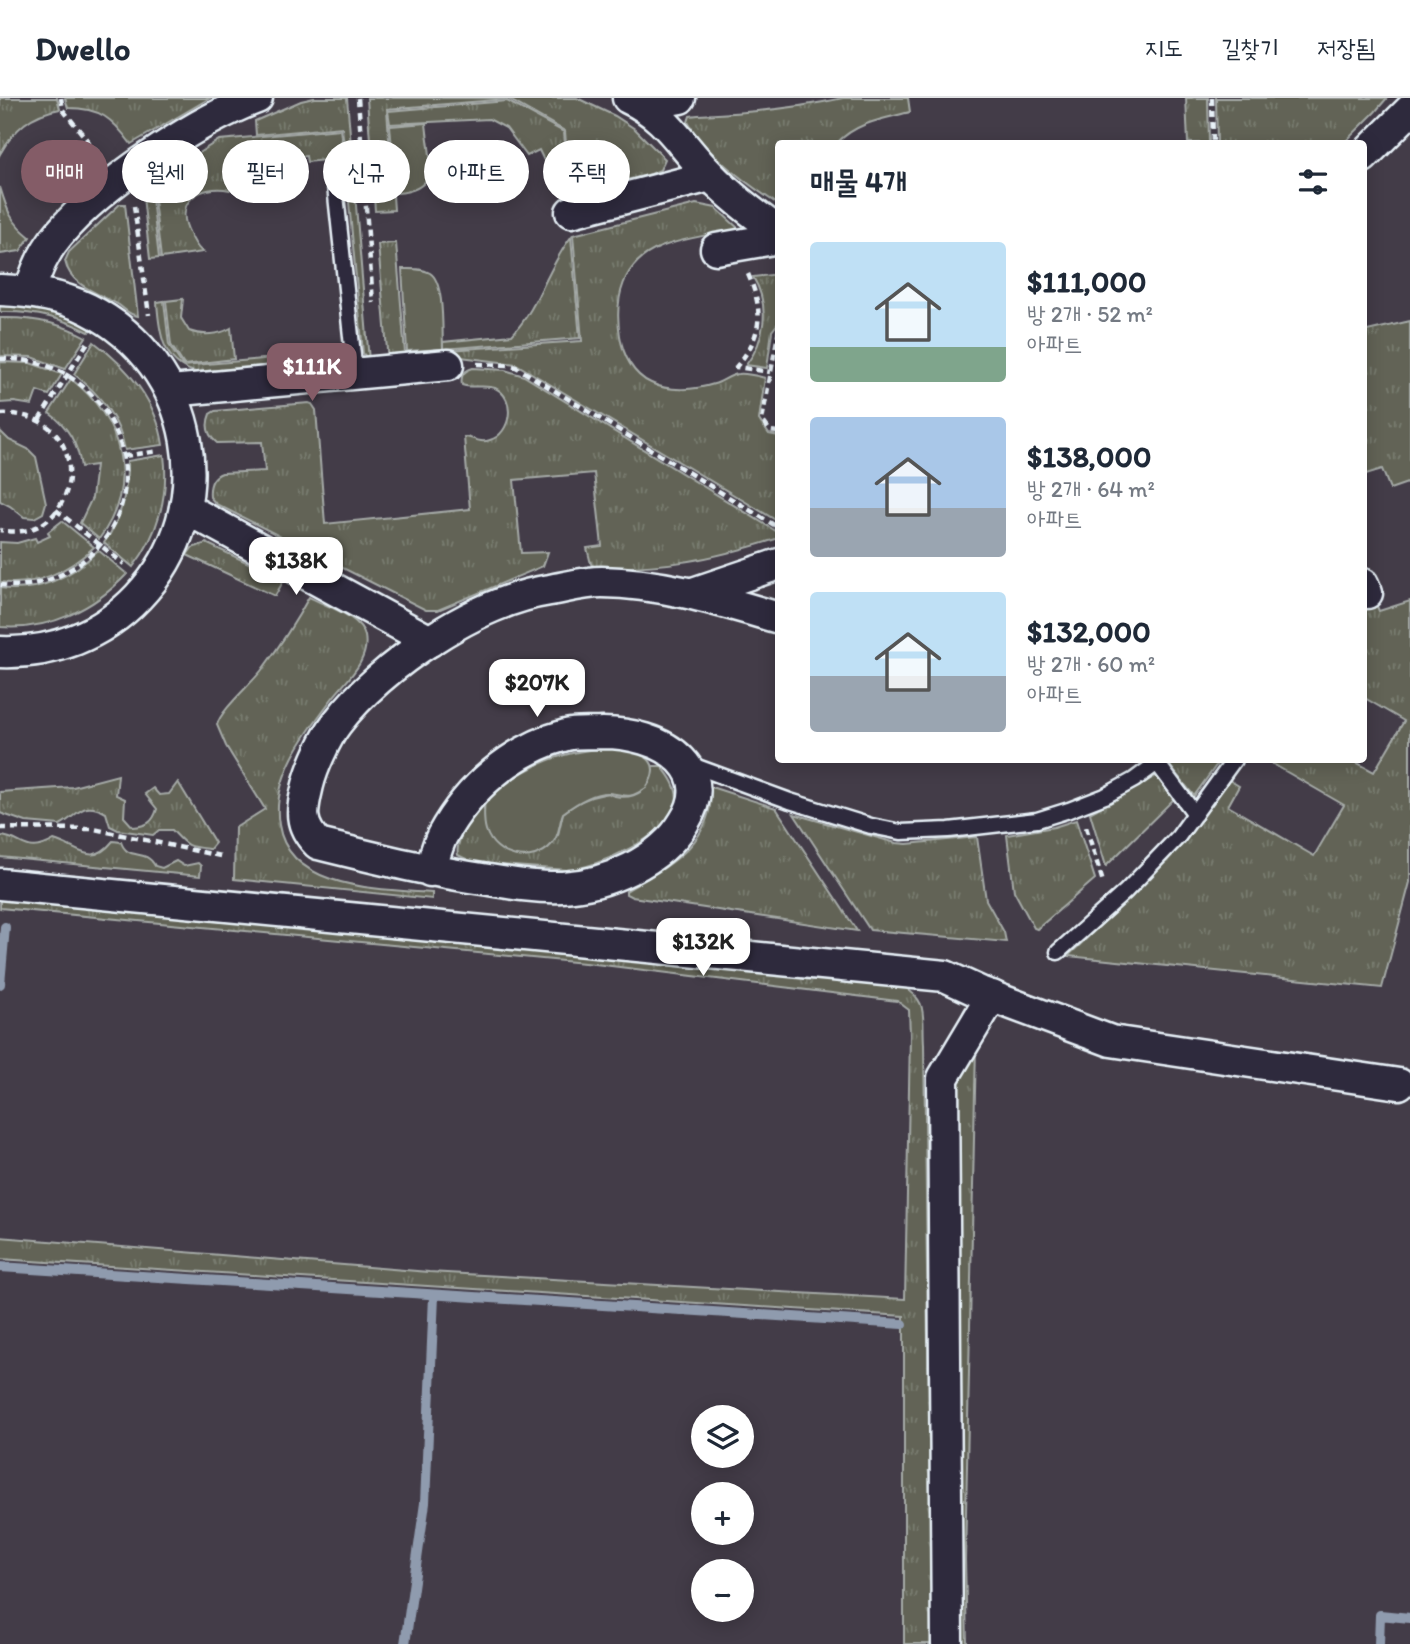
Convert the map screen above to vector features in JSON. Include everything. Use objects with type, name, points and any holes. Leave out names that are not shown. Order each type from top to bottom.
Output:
[{"type":"street","points":[[30,291],[43,255],[59,233],[100,193],[166,146],[257,98]]},
{"type":"street","points":[[636,102],[680,98]]},
{"type":"street","points":[[636,102],[665,121],[710,176],[775,229]]},
{"type":"street","points":[[1367,153],[1410,110]]},
{"type":"street","points":[[571,212],[710,176]]},
{"type":"street","points":[[716,249],[775,238]]},
{"type":"street","points":[[0,290],[30,291],[59,297],[87,308],[113,323],[136,342],[171,391],[187,447],[189,478],[186,508],[177,537],[164,564],[126,610],[102,627],[75,640],[47,649],[0,652]]},
{"type":"street","points":[[171,391],[448,365]]},
{"type":"street","points":[[186,508],[430,641]]},
{"type":"street","points":[[693,593],[775,565]]},
{"type":"street","points":[[430,871],[441,838],[460,806],[491,774],[533,748],[568,734],[619,733],[657,744],[681,760],[693,781],[696,797],[692,810],[676,836],[645,860],[604,879],[563,887],[517,884],[430,871],[318,844],[310,835],[302,811],[310,776],[336,724],[372,686],[430,641],[445,631],[507,602],[545,590],[600,582],[650,585],[693,593],[775,617]]},
{"type":"street","points":[[0,884],[945,976],[1111,1041],[1398,1084]]},
{"type":"street","points":[[947,1644],[943,1078],[992,996]]},
{"type":"lane","points":[[337,203],[355,374]]},
{"type":"lane","points":[[681,760],[789,801],[870,826],[901,832],[949,830],[1037,820],[1080,806],[1134,780],[1157,763],[1195,814]]},
{"type":"lane","points":[[1058,952],[1178,837],[1232,763]]},
{"type":"path","points":[[61,98],[63,110],[87,140]]},
{"type":"path","points":[[358,98],[373,303]]},
{"type":"path","points":[[1212,98],[1213,140]]},
{"type":"path","points":[[134,203],[150,327]]},
{"type":"path","points":[[748,274],[759,311],[758,332],[751,348],[736,366],[770,372]]},
{"type":"path","points":[[39,420],[92,337],[87,334]]},
{"type":"path","points":[[775,348],[762,420],[770,431],[775,432]]},
{"type":"path","points":[[0,359],[31,360],[46,364],[85,386],[105,408],[118,435],[124,456],[120,508],[99,544],[76,566],[50,580],[20,586],[0,585]]},
{"type":"path","points":[[448,365],[487,363],[516,367],[775,526]]},
{"type":"path","points":[[0,414],[16,413],[39,420],[59,437],[71,468],[69,485],[57,510],[39,525],[24,530],[0,530]]},
{"type":"path","points":[[57,510],[149,585]]},
{"type":"path","points":[[1080,806],[1110,905]]},
{"type":"path","points":[[0,828],[93,829],[225,857]]},
{"type":"green space","points":[[0,98],[57,98],[60,109],[40,115],[24,124],[0,154]]},
{"type":"green space","points":[[65,98],[210,98],[138,140],[128,140],[118,127],[104,116],[89,110],[68,108]]},
{"type":"green space","points":[[314,98],[347,98],[351,140],[343,140],[342,127],[256,135],[255,121]]},
{"type":"green space","points":[[367,98],[577,98],[635,129],[665,159],[660,170],[630,179],[630,140],[566,140],[565,131],[508,99],[387,109],[389,140],[370,140]]},
{"type":"green space","points":[[843,98],[908,98],[910,112],[862,126],[840,140],[775,140],[775,202],[716,157],[688,122],[690,116],[807,105]]},
{"type":"green space","points":[[1186,98],[1208,98],[1209,140],[1188,140]]},
{"type":"green space","points":[[1216,98],[1387,98],[1347,140],[1217,140]]},
{"type":"green space","points":[[507,101],[564,132],[565,140],[543,140],[543,158],[539,150],[529,155],[529,140],[515,140],[506,128],[489,119],[390,124],[388,111]]},
{"type":"green space","points":[[426,123],[428,140],[424,140],[424,182],[411,191],[410,140],[391,140],[390,126]]},
{"type":"green space","points":[[340,129],[342,140],[323,140],[323,160],[309,162],[309,140],[222,140],[222,189],[208,190],[208,147],[219,140]]},
{"type":"green space","points":[[0,187],[10,215],[30,237],[20,251],[0,254]]},
{"type":"green space","points":[[144,203],[152,203],[159,258],[150,259]]},
{"type":"green space","points":[[154,203],[188,203],[186,222],[195,244],[203,252],[161,258]]},
{"type":"green space","points":[[349,203],[356,203],[369,361],[363,353]]},
{"type":"green space","points":[[374,203],[394,203],[394,210],[375,211]]},
{"type":"green space","points":[[120,204],[125,204],[138,316],[79,283],[68,270],[65,261],[69,252]]},
{"type":"green space","points":[[696,204],[716,208],[739,229],[670,244],[637,262],[624,283],[618,322],[621,343],[630,364],[639,375],[658,386],[699,388],[739,374],[765,378],[759,420],[769,434],[775,435],[775,520],[516,364],[453,356],[388,362],[378,244],[396,243],[405,353],[582,341],[573,235]]},
{"type":"green space","points":[[571,237],[580,338],[443,349],[443,342],[512,335],[529,312]]},
{"type":"green space","points":[[402,269],[424,270],[435,278],[440,297],[443,349],[407,351]]},
{"type":"green space","points":[[775,274],[775,327],[772,331],[767,368],[746,365],[758,344],[764,310],[753,277]]},
{"type":"green space","points":[[183,299],[181,318],[189,331],[210,334],[231,328],[234,359],[184,365],[171,345],[166,301]]},
{"type":"green space","points":[[164,301],[169,345],[183,366],[344,352],[340,359],[195,372],[184,368],[175,361],[164,344],[157,302]]},
{"type":"green space","points":[[19,304],[62,313],[93,326],[89,332],[46,316],[0,312],[0,305]]},
{"type":"green space","points":[[0,318],[44,322],[86,337],[65,369],[32,357],[0,356]]},
{"type":"green space","points":[[1410,321],[1410,482],[1390,489],[1382,469],[1367,474],[1367,331]]},
{"type":"green space","points":[[94,342],[129,374],[139,387],[154,414],[163,445],[125,450],[118,427],[107,408],[74,374]]},
{"type":"green space","points":[[0,362],[30,363],[62,374],[49,395],[37,391],[32,405],[0,403]]},
{"type":"green space","points":[[473,368],[505,370],[524,376],[775,531],[775,539],[688,561],[644,566],[595,567],[591,564],[587,548],[602,546],[594,473],[514,480],[521,553],[548,552],[543,566],[438,610],[426,610],[216,504],[210,497],[212,482],[222,473],[265,471],[262,442],[217,443],[208,430],[210,414],[215,411],[309,403],[316,410],[325,524],[470,509],[464,437],[483,441],[497,436],[507,424],[509,407],[502,393],[495,388],[462,385],[463,374]]},
{"type":"green space","points":[[71,379],[89,395],[103,413],[113,432],[119,453],[122,474],[119,496],[112,518],[99,539],[80,523],[92,498],[96,465],[81,467],[71,436],[49,413]]},
{"type":"green space","points":[[0,431],[36,457],[46,503],[43,513],[34,518],[24,517],[0,501]]},
{"type":"green space","points":[[164,455],[165,485],[160,514],[149,542],[133,567],[104,543],[123,504],[127,461]]},
{"type":"green space","points":[[62,521],[94,547],[74,563],[51,575],[26,582],[0,582],[0,542],[17,543],[35,538],[37,542],[50,536],[48,532]]},
{"type":"green space","points":[[206,543],[284,580],[275,596],[187,555],[192,548]]},
{"type":"green space","points":[[98,550],[127,574],[100,598],[53,621],[0,627],[0,588],[27,588],[54,581],[77,568]]},
{"type":"green space","points":[[309,597],[350,617],[362,629],[366,645],[355,671],[311,727],[285,774],[278,808],[279,825],[286,846],[300,862],[318,874],[340,882],[388,890],[432,893],[432,899],[234,879],[235,828],[265,809],[226,746],[217,725],[230,705],[268,662]]},
{"type":"green space","points":[[1373,597],[1379,611],[1410,601],[1410,882],[1382,988],[1068,956],[1153,872],[1229,780],[1239,786],[1228,806],[1314,856],[1344,805],[1271,763],[1358,763],[1374,772],[1404,721],[1367,699],[1367,599]]},
{"type":"green space","points":[[619,747],[643,755],[652,764],[653,771],[646,788],[631,795],[603,793],[579,802],[563,813],[552,844],[535,855],[525,857],[506,853],[491,840],[484,822],[485,798],[501,786],[532,767],[563,755]]},
{"type":"green space","points":[[1167,763],[1218,763],[1194,796]]},
{"type":"green space","points":[[652,766],[661,766],[671,779],[677,794],[676,805],[660,828],[646,839],[612,857],[567,870],[474,863],[458,855],[462,834],[485,798],[484,809],[558,835],[563,813],[568,809],[598,795],[609,793],[623,797],[642,791],[650,781]]},
{"type":"green space","points":[[118,775],[116,795],[125,799],[124,817],[133,827],[148,823],[157,809],[145,794],[153,788],[159,795],[169,794],[178,782],[215,843],[210,849],[191,846],[184,843],[172,830],[159,830],[153,835],[118,830],[110,826],[106,813],[92,808],[81,810],[60,825],[26,822],[0,813],[0,792],[73,787]]},
{"type":"green space","points":[[1156,776],[1174,799],[1106,866],[1090,813]]},
{"type":"green space","points":[[711,787],[776,808],[857,931],[626,894],[626,891],[672,862],[696,838],[705,824],[710,807]]},
{"type":"green space","points":[[794,814],[896,843],[977,837],[986,900],[1004,932],[1006,942],[870,930]]},
{"type":"green space","points":[[1076,820],[1095,879],[1037,929],[1034,928],[1014,891],[1007,835],[1054,827]]},
{"type":"green space","points":[[0,836],[37,847],[54,840],[91,854],[105,849],[113,841],[121,842],[128,852],[146,857],[155,866],[162,868],[176,861],[184,866],[198,863],[201,866],[200,876],[0,857]]},
{"type":"green space","points":[[0,896],[901,985],[910,991],[920,1003],[924,1024],[932,1644],[904,1644],[904,1316],[0,1259],[0,1237],[429,1272],[905,1299],[909,1010],[897,1001],[595,964],[0,908]]},
{"type":"green space","points":[[977,998],[965,1560],[967,1644],[951,1644],[959,1032],[963,1012],[968,1004]]},
{"type":"waterway","points":[[0,984],[5,927]]},
{"type":"waterway","points":[[0,1267],[903,1324]]},
{"type":"waterway","points":[[405,1644],[425,1503],[434,1296]]},
{"type":"waterway","points":[[1379,1644],[1380,1615],[1410,1618]]}]
